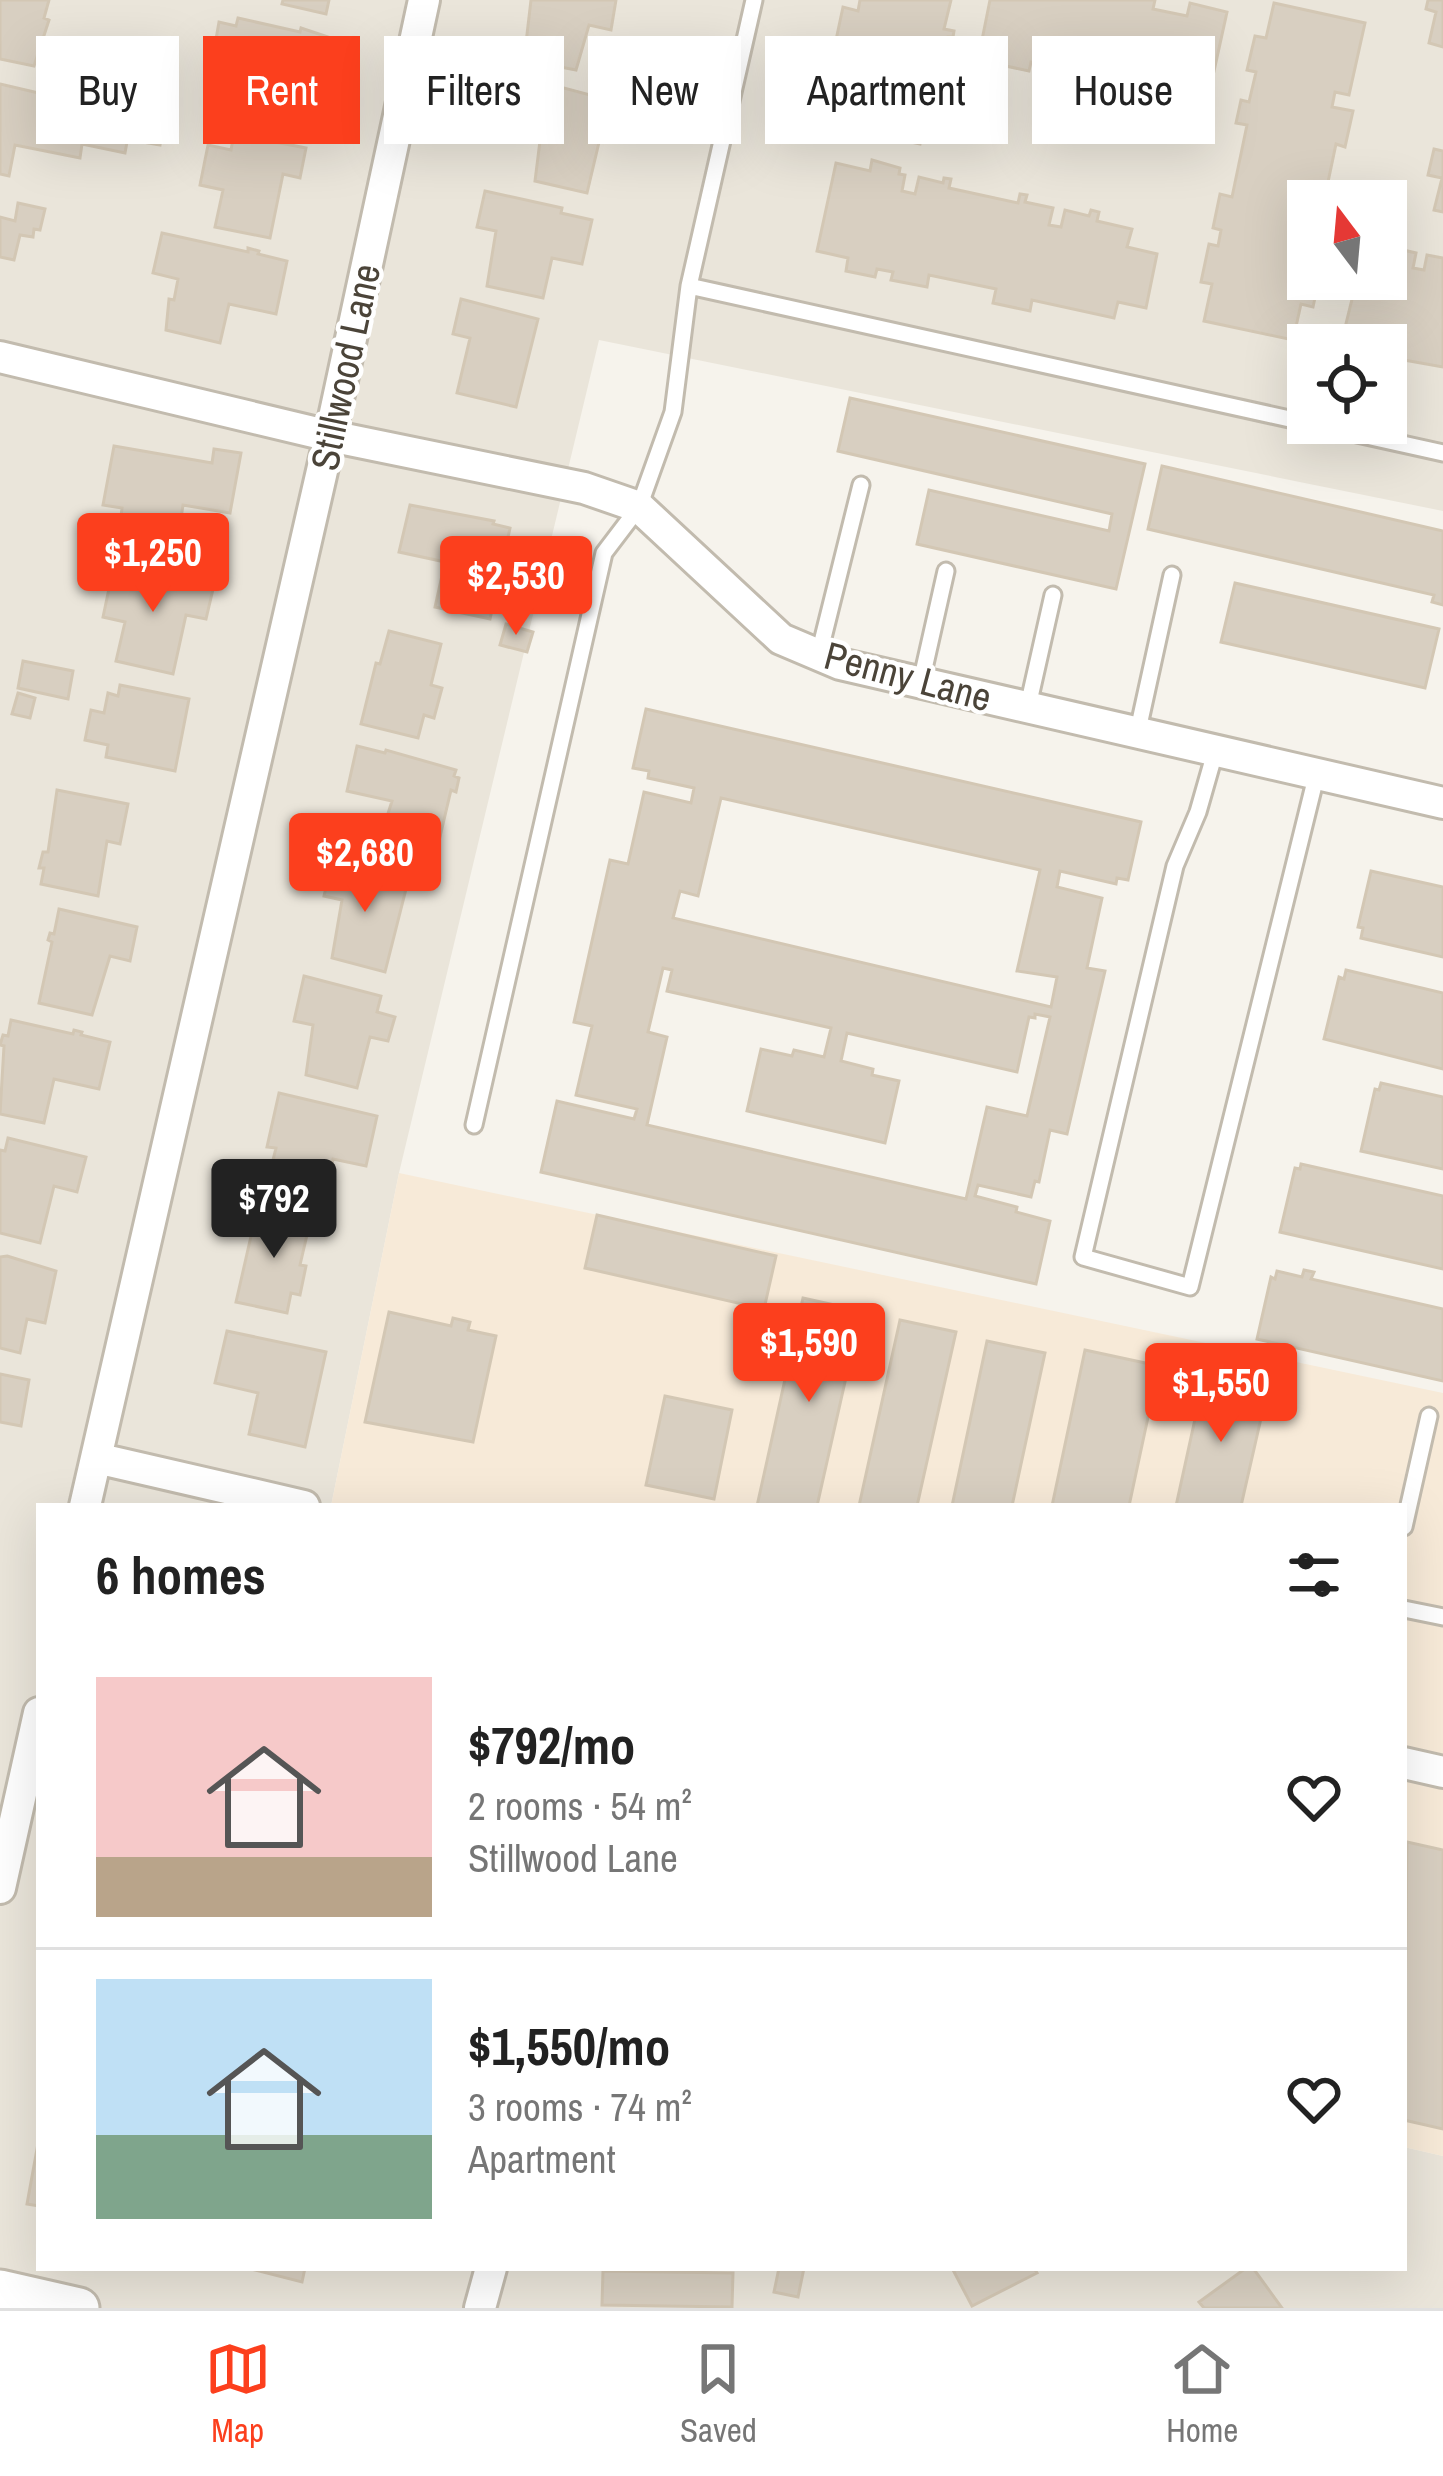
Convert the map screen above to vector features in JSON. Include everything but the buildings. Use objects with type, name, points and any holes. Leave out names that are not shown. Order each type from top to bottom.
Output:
[{"type":"street","name":"Stillwood Lane","points":[[87,1503],[330,436],[424,0]]},
{"type":"street","name":"Penny Lane","points":[[0,357],[330,436],[584,488],[639,508],[781,639],[840,664],[1443,803]]},
{"type":"street","points":[[96,1457],[291,1503]]},
{"type":"street","points":[[0,1888],[36,1726]]},
{"type":"street","points":[[1407,1764],[1443,1772]]},
{"type":"street","points":[[480,2308],[489,2271]]},
{"type":"street","points":[[0,2290],[79,2308]]},
{"type":"lane","points":[[474,1125],[604,553],[639,508],[674,412],[689,286],[754,0]]},
{"type":"lane","points":[[689,286],[1443,453]]},
{"type":"lane","points":[[819,654],[861,484]]},
{"type":"lane","points":[[920,682],[946,571]]},
{"type":"lane","points":[[1138,730],[1172,575]]},
{"type":"lane","points":[[1028,706],[1053,595]]},
{"type":"lane","points":[[1216,749],[1198,812],[1175,866],[1083,1257],[1190,1287],[1317,773]]},
{"type":"lane","points":[[1407,1514],[1429,1416]]},
{"type":"lane","points":[[1407,1610],[1443,1617]]},
{"type":"shaded area","points":[[0,0],[1443,0],[1443,511],[599,340],[399,1173],[332,1503],[36,1503],[36,2271],[1407,2271],[1407,2148],[1443,2156],[1443,2308],[0,2308]]},
{"type":"shaded area","points":[[399,1173],[1443,1393],[1443,2156],[1407,2148],[1407,1503],[332,1503]]}]
